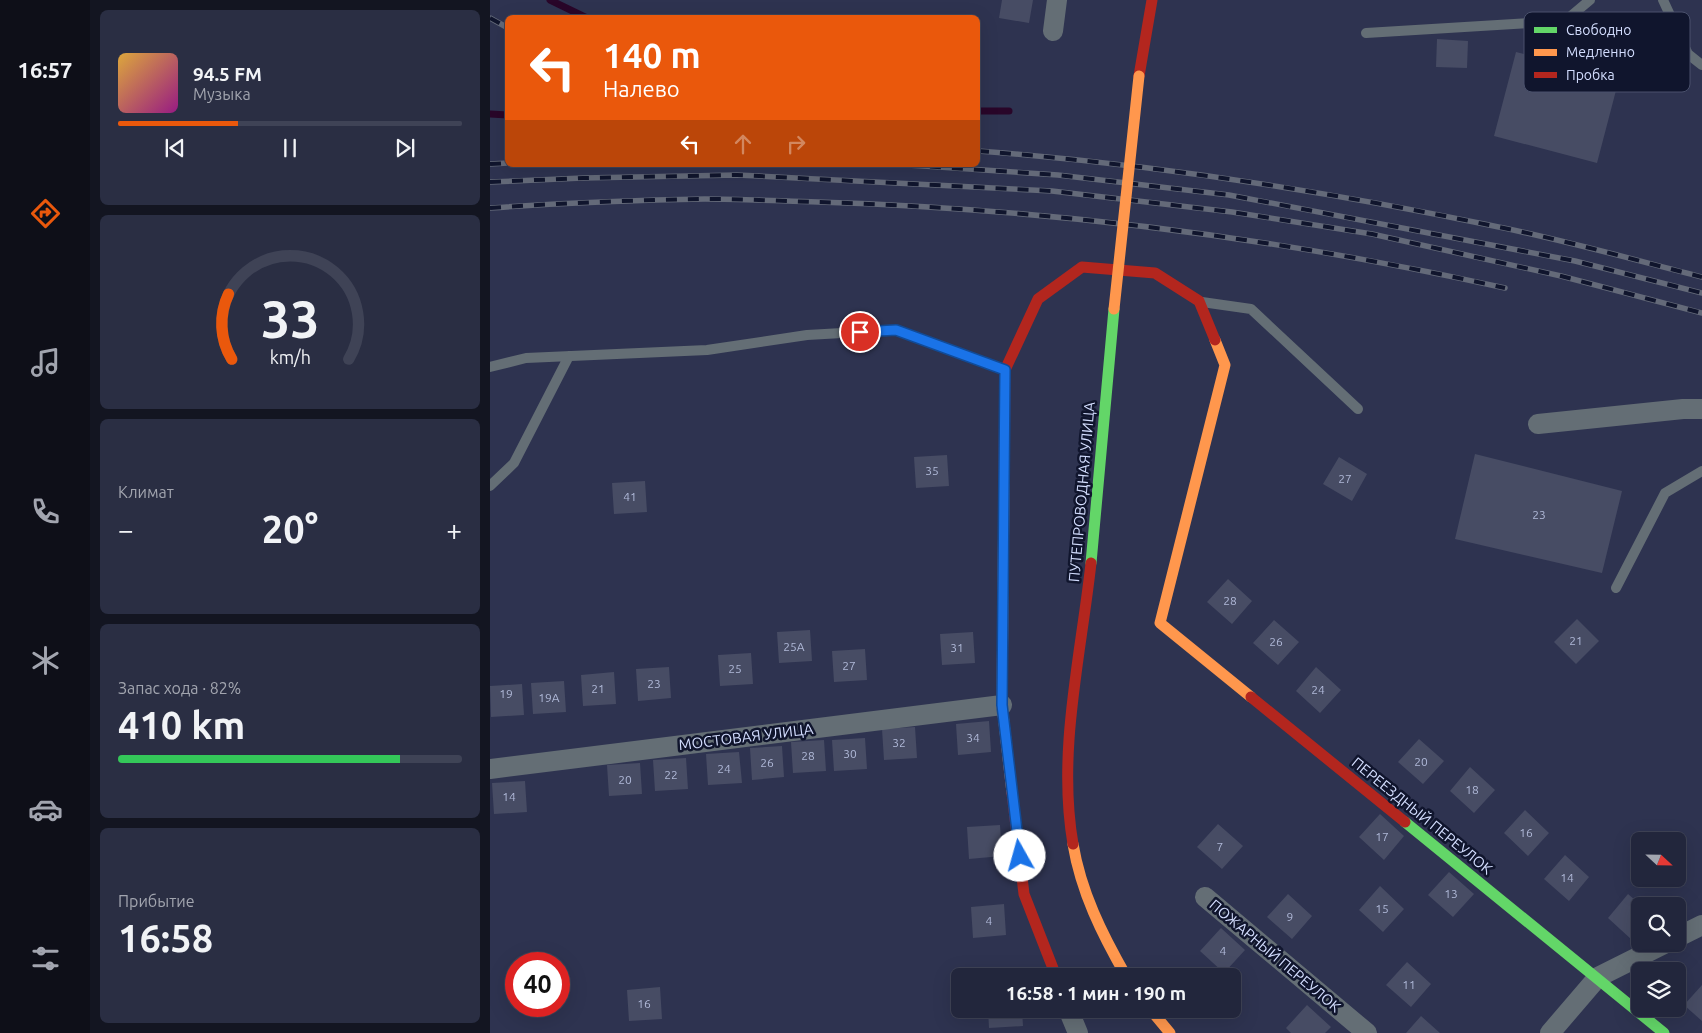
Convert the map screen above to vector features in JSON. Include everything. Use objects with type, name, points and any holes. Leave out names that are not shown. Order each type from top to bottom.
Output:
[{"type":"street","points":[[1052,30],[1057,0]]},
{"type":"street","name":"ПУТЕПРОВОДНАЯ УЛИЦА","points":[[1122,968],[1094,917],[1081,880],[1072,842],[1068,792],[1070,744],[1095,531],[1114,310],[1139,76],[1152,0]]},
{"type":"street","points":[[1053,968],[1024,894],[1002,705],[1005,370],[1038,299],[1082,267],[1155,273],[1199,301]]},
{"type":"street","name":"ПЕРЕЕЗДНЫЙ ПЕРЕУЛОК","points":[[1199,301],[1225,366],[1160,622],[1598,977],[1664,1033]]},
{"type":"street","points":[[1538,424],[1683,409],[1702,410]]},
{"type":"street","name":"МОСТОВАЯ УЛИЦА","points":[[490,769],[1002,705]]},
{"type":"street","name":"ПОЖАРНЫЙ ПЕРЕУЛОК","points":[[1205,897],[1367,1033]]},
{"type":"street","points":[[1686,933],[1702,925]]},
{"type":"street","points":[[1550,1033],[1598,977],[1648,952]]},
{"type":"street","points":[[1072,1018],[1078,1033]]},
{"type":"street","points":[[1158,1018],[1170,1033]]},
{"type":"lane","points":[[1576,12],[1590,0]]},
{"type":"lane","points":[[1662,0],[1668,12]]},
{"type":"lane","points":[[1366,33],[1524,23]]},
{"type":"lane","points":[[1690,56],[1702,65]]},
{"type":"lane","points":[[1199,301],[1252,309],[1358,409]]},
{"type":"lane","points":[[490,367],[526,358],[707,350],[807,335],[896,330],[1005,370]]},
{"type":"lane","points":[[490,486],[514,463],[569,356]]},
{"type":"lane","points":[[1616,588],[1665,493],[1702,470]]},
{"type":"building","points":[[1002,0],[1033,0],[1029,23],[999,18]]},
{"type":"building","points":[[1437,39],[1468,41],[1467,68],[1436,67]]},
{"type":"building","points":[[1516,52],[1524,54],[1524,92],[1616,92],[1597,163],[1494,136]]},
{"type":"building","points":[[1475,454],[1622,491],[1602,573],[1455,539]]},
{"type":"building","points":[[947,455],[949,486],[916,488],[914,457]]},
{"type":"building","points":[[1339,457],[1367,474],[1352,501],[1323,484]]},
{"type":"building","points":[[645,481],[647,512],[614,514],[612,483]]},
{"type":"building","points":[[1228,579],[1252,601],[1232,624],[1207,602]]},
{"type":"building","points":[[1577,619],[1599,641],[1576,664],[1554,642]]},
{"type":"building","points":[[1274,620],[1299,642],[1278,665],[1253,643]]},
{"type":"building","points":[[810,630],[812,661],[779,663],[777,632]]},
{"type":"building","points":[[973,632],[975,663],[942,665],[940,634]]},
{"type":"building","points":[[865,649],[867,680],[834,682],[832,651]]},
{"type":"building","points":[[751,653],[753,684],[720,686],[718,655]]},
{"type":"building","points":[[669,667],[671,698],[638,701],[636,669]]},
{"type":"building","points":[[1316,667],[1341,690],[1320,713],[1296,691]]},
{"type":"building","points":[[614,672],[616,704],[583,706],[581,675]]},
{"type":"building","points":[[564,681],[566,712],[533,714],[531,683]]},
{"type":"building","points":[[522,684],[524,715],[491,717],[490,686]]},
{"type":"building","points":[[989,721],[991,752],[958,755],[956,724]]},
{"type":"building","points":[[915,727],[917,758],[884,760],[882,729]]},
{"type":"building","points":[[865,738],[867,769],[834,771],[832,740]]},
{"type":"building","points":[[1419,739],[1444,761],[1423,784],[1398,762]]},
{"type":"building","points":[[824,740],[826,771],[793,773],[791,742]]},
{"type":"building","points":[[782,746],[784,777],[752,780],[750,748]]},
{"type":"building","points":[[739,752],[742,783],[708,785],[706,754]]},
{"type":"building","points":[[686,758],[688,789],[655,791],[653,760]]},
{"type":"building","points":[[640,763],[642,794],[609,796],[607,765]]},
{"type":"building","points":[[1470,767],[1495,790],[1474,813],[1450,791]]},
{"type":"building","points":[[525,781],[527,812],[494,814],[492,783]]},
{"type":"building","points":[[1525,810],[1549,833],[1528,856],[1504,833]]},
{"type":"building","points":[[1380,814],[1404,836],[1384,860],[1359,837]]},
{"type":"building","points":[[1218,824],[1243,846],[1222,869],[1197,847]]},
{"type":"building","points":[[1000,825],[1002,856],[969,859],[967,827]]},
{"type":"building","points":[[1565,855],[1589,877],[1569,901],[1544,879]]},
{"type":"building","points":[[1449,872],[1474,894],[1453,917],[1428,895]]},
{"type":"building","points":[[1380,886],[1404,909],[1383,932],[1359,910]]},
{"type":"building","points":[[1288,894],[1312,916],[1292,939],[1267,917]]},
{"type":"building","points":[[1628,894],[1632,897],[1631,939],[1608,918]]},
{"type":"building","points":[[1004,904],[1006,935],[973,938],[971,907]]},
{"type":"building","points":[[1221,928],[1245,950],[1229,968],[1219,968],[1200,951]]},
{"type":"building","points":[[1407,962],[1431,984],[1411,1007],[1386,985]]},
{"type":"building","points":[[1702,985],[1702,1021],[1686,1007],[1686,1003]]},
{"type":"building","points":[[660,987],[662,1019],[629,1021],[627,990]]},
{"type":"building","points":[[1307,1005],[1331,1027],[1325,1033],[1291,1033],[1286,1028]]},
{"type":"building","points":[[1421,1016],[1440,1033],[1406,1033]]},
{"type":"building","points":[[988,1018],[1023,1018],[1023,1026],[989,1028]]},
{"type":"waterway","points":[[550,0],[581,15]]},
{"type":"waterway","points":[[980,111],[1009,111]]},
{"type":"waterway","points":[[490,114],[505,115]]},
{"type":"railway","points":[[490,18],[505,26]]},
{"type":"railway","points":[[980,151],[1042,156],[1170,171],[1362,200],[1543,236],[1702,277]]},
{"type":"railway","points":[[490,164],[505,163]]},
{"type":"railway","points":[[938,167],[1058,175],[1229,195],[1575,261],[1702,293]]},
{"type":"railway","points":[[490,182],[737,175],[1052,191],[1232,212],[1372,234],[1561,276],[1702,313]]},
{"type":"railway","points":[[490,208],[598,202],[719,199],[991,211],[1077,219],[1249,241],[1335,254],[1505,288]]},
{"type":"traffic: fast","points":[[1091,563],[1114,309]]},
{"type":"traffic: fast","points":[[1405,822],[1664,1033]]},
{"type":"traffic: slow","points":[[1114,309],[1139,76]]},
{"type":"traffic: slow","points":[[1215,340],[1225,365],[1160,623],[1251,697]]},
{"type":"traffic: slow","points":[[1004,482],[1002,705],[1012,793]]},
{"type":"traffic: slow","points":[[1073,844],[1087,896],[1122,968]]},
{"type":"traffic: slow","points":[[1158,1018],[1170,1033]]},
{"type":"traffic: jam","points":[[1139,76],[1152,0]]},
{"type":"traffic: jam","points":[[1004,482],[1005,370],[1038,299],[1082,267],[1155,273],[1199,301],[1215,340]]},
{"type":"traffic: jam","points":[[1073,844],[1069,809],[1069,739],[1091,563]]},
{"type":"traffic: jam","points":[[1251,697],[1405,822]]},
{"type":"traffic: jam","points":[[1012,793],[1024,894],[1053,968]]},
{"type":"route","points":[[860,332],[896,330],[1005,370],[1002,705],[1020,856]]}]
